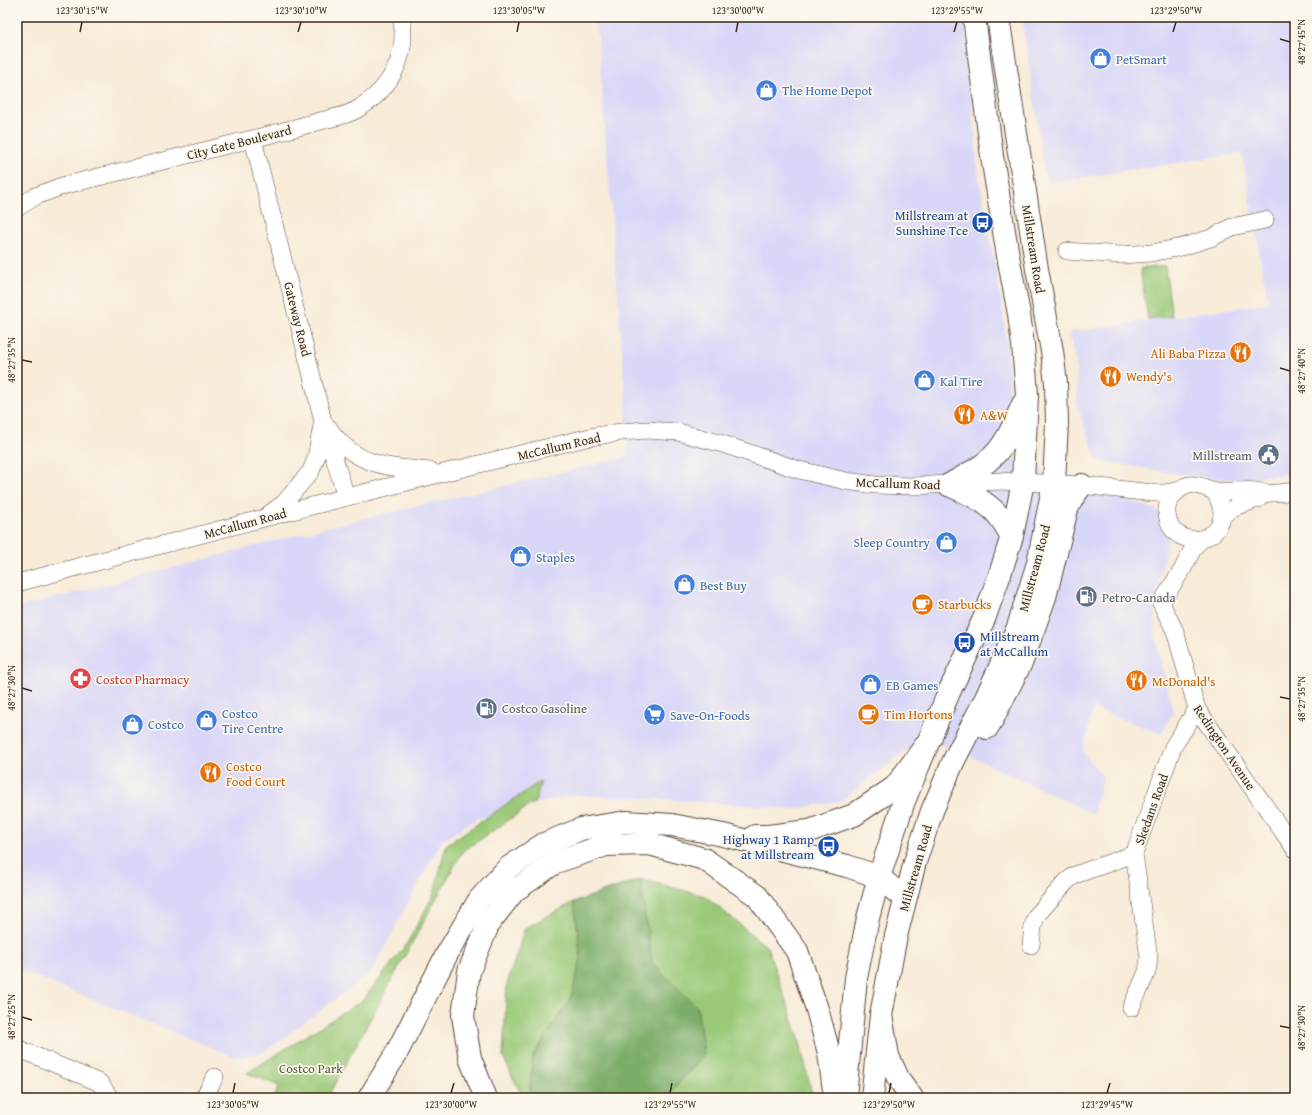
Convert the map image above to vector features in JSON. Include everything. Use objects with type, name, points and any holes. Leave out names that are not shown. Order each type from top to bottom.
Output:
[{"type":"main road","name":"Millstream Road","points":[[845,1098],[856,978],[868,918],[879,877],[904,802],[949,692],[984,619],[1002,571],[1012,536],[1023,482],[1027,395],[1020,314],[1008,256],[992,156],[974,17]]},
{"type":"main road","name":"Millstream Road","points":[[872,1098],[881,1015],[896,936],[914,862],[932,811],[954,760],[986,698],[1018,627],[1038,563],[1054,483],[1057,423],[1056,383],[998,17]]},
{"type":"main road","points":[[949,484],[988,461],[997,453],[1013,428],[1027,395]]},
{"type":"main road","points":[[949,484],[977,498],[989,506],[999,516],[1012,536]]},
{"type":"main road","points":[[932,811],[992,720],[1022,661],[1045,597],[1067,509],[1073,497],[1082,485]]},
{"type":"main road","points":[[724,835],[768,836],[809,831],[854,815],[896,787],[931,738]]},
{"type":"main road","points":[[369,1098],[396,1054],[447,954],[479,900],[508,868],[544,844],[581,829],[626,822],[672,825],[724,835],[847,866],[879,877],[905,899]]},
{"type":"main road","points":[[486,1098],[470,1058],[463,1016],[469,971],[489,923],[514,891],[556,862],[606,845],[649,844],[704,859],[757,896],[797,951],[818,1013],[829,1053],[835,1098]]},
{"type":"main road","points":[[881,1015],[888,1056],[898,1078],[912,1098]]},
{"type":"street","name":"City Gate Boulevard","points":[[17,208],[36,196],[62,186],[253,139],[344,115],[360,108],[384,89],[393,76],[403,45],[404,28],[401,17]]},
{"type":"street","name":"Gateway Road","points":[[253,139],[323,421],[346,497]]},
{"type":"street","points":[[1068,251],[1121,255],[1151,253],[1182,247],[1211,238],[1232,227],[1265,220]]},
{"type":"street","points":[[323,421],[336,439],[361,459],[386,467],[447,472]]},
{"type":"street","points":[[264,518],[284,503],[311,471],[316,458],[323,421]]},
{"type":"street","name":"McCallum Road","points":[[17,583],[264,518],[447,472],[590,438],[622,432],[646,430],[678,432],[723,444],[799,470],[846,481],[875,485],[914,486],[999,481],[1082,485],[1152,493],[1177,492]]},
{"type":"street","points":[[1215,491],[1221,504],[1222,516],[1216,531],[1202,539],[1189,540],[1171,528],[1166,511],[1170,500],[1177,492],[1189,485],[1203,486],[1215,491],[1256,491],[1265,493],[1295,491]]},
{"type":"street","name":"McCallum Road","points":[[1109,488],[1154,503],[1166,511]]},
{"type":"street","points":[[1222,516],[1237,506],[1258,499],[1265,493]]},
{"type":"street","name":"Redington Avenue","points":[[1168,592],[1178,562],[1178,534]]},
{"type":"street","name":"Redington Avenue","points":[[1202,539],[1194,547],[1161,603],[1175,631],[1197,709],[1295,849]]},
{"type":"street","name":"Skedans Road","points":[[1131,1008],[1147,972],[1149,958],[1134,854],[1174,748],[1197,709]]},
{"type":"street","points":[[1032,945],[1033,926],[1037,915],[1067,881],[1075,875],[1134,854]]},
{"type":"street","points":[[17,1048],[100,1082],[110,1098]]},
{"type":"street","points":[[202,1098],[215,1077]]},
{"type":"shaded area","points":[[593,17],[965,17],[978,172],[1001,299],[1008,355],[1010,437],[1004,456],[1157,510],[1169,536],[1158,585],[1154,633],[1173,713],[1161,734],[1093,708],[1083,752],[1103,777],[1093,814],[981,761],[926,739],[900,755],[841,801],[794,809],[678,800],[572,795],[477,819],[442,840],[372,971],[277,1043],[260,1054],[234,1057],[17,969],[17,608],[336,525],[627,457],[626,402],[598,38]]},
{"type":"shaded area","points":[[1022,17],[1295,17],[1295,473],[1233,480],[1179,474],[1097,460],[1077,406],[1076,363],[1069,332],[1268,303],[1242,153],[1046,183]]},
{"type":"green space","points":[[1165,266],[1172,316],[1148,319],[1140,269]]},
{"type":"green space","name":"Costco Park","points":[[541,781],[535,802],[462,852],[327,1098],[274,1098],[279,1086],[247,1073],[363,1000],[406,945],[434,894],[446,845]]},
{"type":"green space","points":[[640,879],[705,896],[767,947],[799,1038],[813,1098],[665,1098],[704,1055],[697,1007],[652,962]]},
{"type":"green space","points":[[640,879],[652,962],[697,1007],[704,1055],[665,1098],[529,1098],[533,1056],[571,998],[581,958],[574,902]]},
{"type":"green space","points":[[574,902],[581,958],[571,998],[533,1056],[529,1098],[523,1098],[503,1057],[507,984],[525,928]]},
{"type":"place","name":"PetSmart","points":[[1101,59]]},
{"type":"place","name":"The Home Depot","points":[[766,90]]},
{"type":"place","name":"Millstream at Sunshine Tce","points":[[983,222]]},
{"type":"place","name":"Ali Baba Pizza","points":[[1241,353]]},
{"type":"place","name":"Wendy's","points":[[1111,376]]},
{"type":"place","name":"Kal Tire","points":[[925,381]]},
{"type":"place","name":"A&W","points":[[965,415]]},
{"type":"place","name":"Millstream","points":[[1268,455]]},
{"type":"place","name":"Sleep Country","points":[[946,542]]},
{"type":"place","name":"Staples","points":[[521,557]]},
{"type":"place","name":"Best Buy","points":[[684,585]]},
{"type":"place","name":"Petro-Canada","points":[[1086,597]]},
{"type":"place","name":"Starbucks","points":[[922,604]]},
{"type":"place","name":"Millstream at McCallum","points":[[964,643]]},
{"type":"place","name":"Costco Pharmacy","points":[[81,679]]},
{"type":"place","name":"McDonald's","points":[[1137,681]]},
{"type":"place","name":"EB Games","points":[[870,685]]},
{"type":"place","name":"Costco Gasoline","points":[[486,708]]},
{"type":"place","name":"Tim Hortons","points":[[868,714]]},
{"type":"place","name":"Save-On-Foods","points":[[655,715]]},
{"type":"place","name":"Costco Tire Centre","points":[[207,720]]},
{"type":"place","name":"Costco","points":[[132,724]]},
{"type":"place","name":"Costco Food Court","points":[[210,773]]},
{"type":"place","name":"Highway 1 Ramp at Millstream","points":[[829,846]]}]
